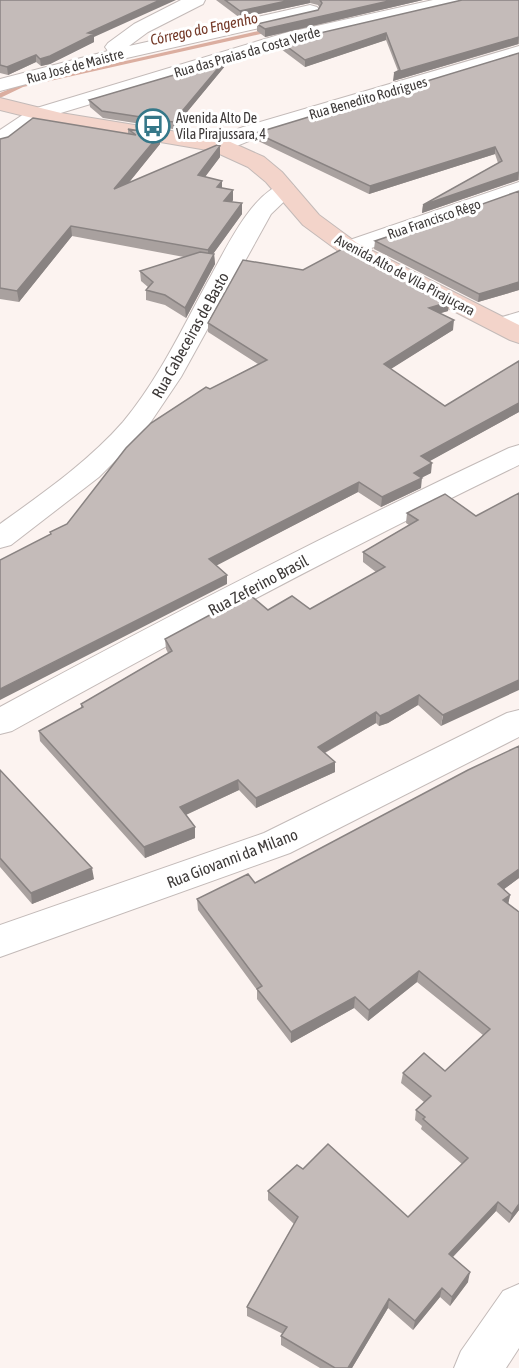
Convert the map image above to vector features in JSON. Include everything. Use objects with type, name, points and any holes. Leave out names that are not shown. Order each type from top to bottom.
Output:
[{"type":"main road","name":"Avenida Alto de Vila Pirajuçara","points":[[20,110],[218,145],[256,162],[274,177],[311,220],[349,248],[513,327]]},
{"type":"street","points":[[106,57],[122,41],[141,28],[196,0]]},
{"type":"street","name":"Rua das Praias da Costa Verde","points":[[0,141],[10,132],[20,110],[292,37],[458,0]]},
{"type":"street","name":"Rua José de Maistre","points":[[0,85],[106,57],[326,8]]},
{"type":"street","name":"Rua Benedito Rodrigues","points":[[218,145],[251,132],[519,52]]},
{"type":"street","name":"Rua Francisco Rêgo","points":[[349,248],[519,189]]},
{"type":"street","name":"Rua Cabeceiras de Basto","points":[[0,538],[100,460],[131,430],[156,398],[181,356],[244,237],[262,210],[285,190]]},
{"type":"street","name":"Rua Zeferino Brasil","points":[[0,722],[129,651],[373,525],[519,454]]},
{"type":"street","name":"Rua Giovanni da Milano","points":[[0,941],[277,843],[519,722]]},
{"type":"street","points":[[478,1368],[519,1307]]},
{"type":"building","points":[[0,0],[160,0],[88,33],[94,34],[50,56],[40,59],[36,55],[7,67],[0,65]]},
{"type":"building","points":[[225,0],[291,0],[240,11]]},
{"type":"building","points":[[320,0],[393,0],[265,29],[257,24],[318,10],[322,3]]},
{"type":"building","points":[[462,0],[519,0],[519,37],[394,73],[400,70],[386,33],[305,60],[281,42]]},
{"type":"building","points":[[519,53],[519,172],[423,205],[502,161],[495,147],[370,186],[256,133]]},
{"type":"building","points":[[225,60],[173,122],[102,111],[89,100]]},
{"type":"building","points":[[33,118],[136,135],[128,129],[160,134],[114,189],[217,145],[220,146],[198,175],[222,181],[217,187],[233,190],[224,201],[242,203],[208,250],[71,226],[17,291],[0,288],[0,139],[8,137]]},
{"type":"building","points":[[519,191],[519,282],[479,294],[375,241],[431,222],[440,224],[440,219]]},
{"type":"building","points":[[344,248],[449,302],[429,308],[454,320],[384,364],[445,406],[519,361],[519,403],[421,456],[432,463],[414,473],[422,478],[382,497],[359,482],[209,559],[227,575],[0,689],[0,560],[67,524],[126,448],[151,423],[206,387],[210,389],[267,360],[208,323],[243,260],[303,270]]},
{"type":"building","points":[[200,252],[214,254],[185,308],[165,295],[146,290],[153,282],[140,271]]},
{"type":"building","points":[[519,493],[519,680],[443,715],[419,695],[380,716],[376,712],[318,747],[335,762],[256,798],[238,780],[180,807],[195,827],[144,847],[39,731],[83,707],[81,704],[172,651],[165,639],[249,594],[268,610],[292,596],[310,609],[385,567],[363,552],[418,520],[407,513],[445,494],[476,516]]},
{"type":"building","points":[[519,746],[519,869],[498,884],[510,895],[503,900],[519,912],[519,1204],[512,1214],[498,1202],[449,1254],[470,1272],[452,1297],[442,1288],[415,1321],[389,1299],[348,1368],[335,1368],[281,1336],[287,1327],[247,1307],[298,1217],[268,1191],[297,1165],[303,1169],[328,1144],[408,1217],[468,1158],[423,1119],[425,1117],[416,1110],[431,1096],[403,1073],[424,1053],[445,1071],[490,1029],[419,971],[369,1010],[355,997],[291,1032],[257,989],[262,986],[197,899],[248,874],[255,883],[468,770]]},
{"type":"building","points":[[0,770],[92,868],[31,893],[0,858]]},
{"type":"waterway","name":"Córrego do Engenho","points":[[0,96],[21,86],[272,30]]},
{"type":"place","name":"Avenida Alto De Vila Pirajussara, 4","points":[[153,126]]}]
